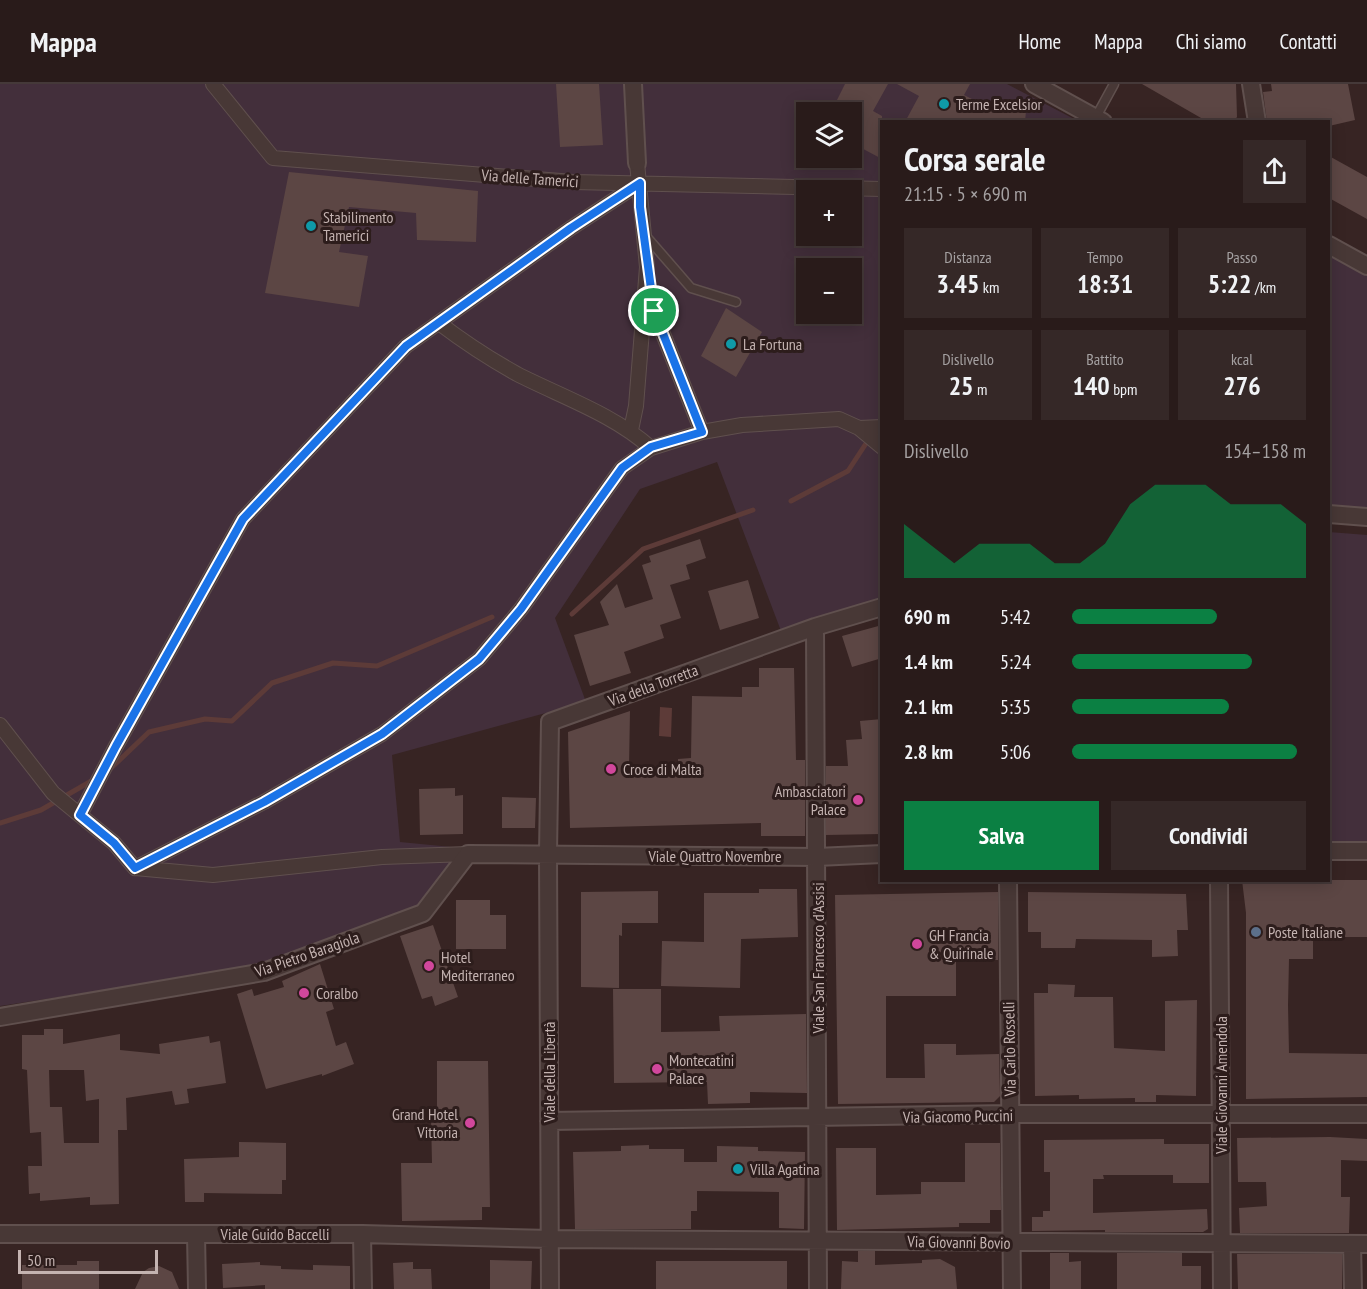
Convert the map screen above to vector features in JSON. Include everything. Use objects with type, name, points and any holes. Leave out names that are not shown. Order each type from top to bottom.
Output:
[{"type":"street","name":"Via delle Tamerici","points":[[213,84],[273,158],[573,182],[880,189]]},
{"type":"street","points":[[633,84],[640,207],[654,311],[702,432]]},
{"type":"street","points":[[1034,84],[1099,119]]},
{"type":"street","points":[[1251,84],[1257,120]]},
{"type":"street","points":[[80,815],[243,519],[406,346],[571,228],[640,183]]},
{"type":"street","points":[[1330,246],[1367,266]]},
{"type":"street","points":[[631,430],[636,406],[647,267]]},
{"type":"street","points":[[439,323],[466,343],[516,373],[631,430],[651,447]]},
{"type":"street","points":[[135,868],[264,802],[382,734],[479,659],[521,609],[622,468],[651,447],[702,432],[742,425],[839,419],[859,428],[880,445]]},
{"type":"street","points":[[859,428],[880,427]]},
{"type":"street","points":[[1330,514],[1367,517]]},
{"type":"street","name":"Via della Torretta","points":[[548,854],[550,722],[815,627],[880,608]]},
{"type":"street","name":"Viale San Francesco d'Assisi","points":[[815,627],[818,1289]]},
{"type":"street","points":[[0,725],[53,793],[114,843],[135,868],[213,875],[382,857],[548,854]]},
{"type":"street","points":[[1330,851],[1367,851]]},
{"type":"street","name":"Via Pietro Baragiola","points":[[0,1017],[264,972],[423,913],[468,854]]},
{"type":"street","name":"Viale Quattro Novembre","points":[[548,854],[817,856],[880,854]]},
{"type":"street","name":"Viale della Libertà","points":[[548,854],[550,1289]]},
{"type":"street","name":"Via Carlo Rosselli","points":[[1008,882],[1012,1289]]},
{"type":"street","name":"Viale Giovanni Amendola","points":[[1219,882],[1222,1289]]},
{"type":"street","name":"Via Giacomo Puccini","points":[[549,1121],[818,1119],[1010,1114],[1367,1114]]},
{"type":"street","name":"Viale Guido Baccelli","points":[[0,1234],[362,1234],[550,1239]]},
{"type":"street","points":[[196,1234],[197,1289]]},
{"type":"street","points":[[362,1234],[363,1289]]},
{"type":"street","name":"Via Giovanni Bovio","points":[[550,1239],[1360,1244]]},
{"type":"street","points":[[1353,1289],[1360,1244]]},
{"type":"lane","points":[[1099,119],[1114,84]]},
{"type":"lane","points":[[644,234],[691,288],[736,302]]},
{"type":"shaded area","points":[[0,84],[1007,84],[1076,120],[880,120],[880,600],[781,631],[717,462],[640,489],[555,618],[586,702],[392,755],[400,842],[462,848],[416,909],[262,966],[0,1006]]},
{"type":"shaded area","points":[[1330,256],[1367,275],[1367,508],[1330,505]]},
{"type":"shaded area","points":[[1330,532],[1367,535],[1367,844],[1330,844]]},
{"type":"shaded area","points":[[660,707],[672,708],[671,737],[659,736]]},
{"type":"building","points":[[556,84],[599,84],[603,145],[560,147]]},
{"type":"building","points":[[845,84],[888,84],[873,111],[882,116],[880,120],[880,158],[862,148],[862,102],[836,102]]},
{"type":"building","name":"Terme Excelsior","points":[[897,84],[970,84],[964,95],[988,107],[1026,111],[1025,120],[906,120],[919,96]]},
{"type":"building","points":[[1142,84],[1236,84],[1237,117],[1235,120],[1205,120]]},
{"type":"building","points":[[1271,84],[1348,84],[1355,120],[1330,126],[1330,120],[1267,120],[1263,92],[1272,91]]},
{"type":"building","points":[[1330,157],[1367,177],[1367,219],[1330,199]]},
{"type":"building","name":"Stabilimento Tamerici","points":[[289,172],[478,191],[476,242],[417,240],[416,213],[349,207],[339,252],[368,256],[359,307],[265,293]]},
{"type":"building","name":"La Fortuna","points":[[726,308],[762,332],[736,377],[701,356]]},
{"type":"building","points":[[700,539],[706,558],[686,565],[690,579],[670,585],[681,618],[660,625],[664,638],[624,652],[631,673],[590,686],[574,635],[609,625],[600,602],[617,584],[625,608],[653,599],[642,565],[651,562],[649,556]]},
{"type":"building","points":[[748,580],[759,618],[720,630],[708,591]]},
{"type":"building","points":[[880,626],[880,659],[852,667],[842,636]]},
{"type":"building","points":[[759,668],[794,668],[796,760],[805,760],[805,836],[761,836],[761,823],[570,828],[568,732],[630,711],[629,768],[678,770],[678,759],[691,758],[692,696],[742,697],[742,687],[759,687]]},
{"type":"building","name":"Ambasciatori Palace","points":[[880,719],[880,834],[826,835],[826,766],[848,766],[846,740],[862,739],[860,721]]},
{"type":"building","points":[[455,788],[455,796],[463,795],[463,834],[420,835],[419,789]]},
{"type":"building","points":[[502,797],[536,798],[535,828],[502,828]]},
{"type":"building","points":[[1367,880],[1367,937],[1313,937],[1313,959],[1289,959],[1288,1005],[1289,1053],[1367,1054],[1367,1097],[1246,1099],[1246,913],[1242,882]]},
{"type":"building","points":[[759,889],[797,889],[798,937],[741,939],[740,988],[661,986],[662,941],[704,942],[704,893],[759,893]]},
{"type":"building","points":[[658,891],[658,923],[622,923],[622,936],[619,935],[619,988],[581,987],[581,892]]},
{"type":"building","points":[[998,892],[998,960],[956,960],[956,996],[886,996],[886,1078],[925,1078],[924,1044],[956,1044],[956,1055],[999,1054],[1000,1096],[994,1102],[838,1104],[835,895]]},
{"type":"building","points":[[1028,892],[1186,894],[1188,930],[1177,930],[1178,956],[1152,957],[1152,940],[1076,939],[1075,948],[1041,948],[1041,932],[1028,932]]},
{"type":"building","points":[[456,900],[490,900],[490,915],[506,915],[506,949],[456,949]]},
{"type":"building","name":"Hotel Mediterraneo","points":[[433,925],[458,997],[435,1006],[432,996],[422,999],[400,936]]},
{"type":"building","points":[[320,964],[334,1009],[326,1012],[336,1046],[346,1042],[354,1064],[322,1076],[322,1074],[266,1089],[237,994],[252,989],[254,996],[284,987],[282,981]]},
{"type":"building","points":[[1048,984],[1075,985],[1074,997],[1113,997],[1114,1048],[1165,1051],[1165,1001],[1197,1000],[1196,1096],[1156,1095],[1156,1102],[1135,1102],[1135,1098],[1079,1099],[1079,1095],[1035,1096],[1034,993],[1048,993]]},
{"type":"building","points":[[613,989],[661,989],[661,1032],[720,1031],[719,1016],[806,1014],[807,1093],[750,1092],[750,1103],[708,1104],[707,1082],[614,1083]]},
{"type":"building","points":[[44,1029],[63,1029],[63,1044],[120,1034],[120,1050],[160,1054],[159,1044],[209,1036],[210,1043],[220,1041],[226,1083],[187,1089],[189,1103],[175,1105],[172,1091],[126,1098],[127,1130],[118,1130],[119,1204],[90,1205],[90,1197],[40,1201],[40,1193],[29,1194],[28,1166],[42,1166],[41,1132],[30,1133],[27,1070],[22,1069],[22,1035],[44,1035]],"holes":[[[49,1070],[84,1070],[86,1101],[99,1099],[99,1143],[64,1143],[62,1107],[50,1107]]]},
{"type":"building","points":[[437,1061],[488,1061],[490,1207],[482,1207],[482,1220],[402,1221],[401,1163],[432,1163],[431,1118],[437,1118]]},
{"type":"building","points":[[1237,1138],[1367,1139],[1367,1161],[1341,1160],[1341,1197],[1350,1197],[1349,1233],[1240,1233],[1239,1208],[1267,1206],[1266,1182],[1238,1182]]},
{"type":"building","points":[[1164,1139],[1164,1144],[1209,1144],[1209,1183],[1173,1183],[1173,1175],[1103,1175],[1104,1179],[1093,1179],[1093,1213],[1207,1209],[1208,1229],[1203,1232],[1032,1231],[1032,1217],[1043,1217],[1043,1211],[1050,1211],[1050,1172],[1044,1172],[1044,1140]]},
{"type":"building","points":[[239,1142],[286,1143],[286,1180],[282,1180],[282,1194],[204,1193],[204,1202],[185,1202],[184,1159],[239,1157]]},
{"type":"building","points":[[965,1143],[1000,1143],[1001,1210],[990,1210],[990,1223],[959,1223],[959,1227],[837,1230],[836,1148],[876,1148],[876,1195],[921,1194],[921,1182],[965,1182]]},
{"type":"building","points":[[649,1145],[649,1149],[684,1149],[684,1162],[717,1162],[717,1146],[758,1147],[758,1151],[805,1152],[804,1229],[779,1228],[779,1192],[697,1191],[697,1211],[691,1211],[691,1229],[575,1229],[573,1152],[621,1151],[621,1146]]},
{"type":"building","points":[[858,1251],[875,1251],[875,1265],[922,1263],[922,1260],[940,1259],[955,1267],[957,1289],[841,1289],[842,1261],[858,1262]]},
{"type":"building","points":[[1050,1253],[1069,1253],[1069,1262],[1081,1261],[1081,1289],[1050,1289]]},
{"type":"building","points":[[1117,1253],[1182,1253],[1182,1266],[1201,1266],[1201,1289],[1117,1289]]},
{"type":"building","points":[[1237,1254],[1342,1254],[1342,1289],[1238,1289]]},
{"type":"building","points":[[490,1260],[532,1261],[531,1289],[490,1289]]},
{"type":"building","points":[[77,1261],[99,1261],[99,1289],[22,1289],[22,1265],[77,1265]]},
{"type":"building","points":[[656,1261],[787,1261],[787,1289],[656,1289]]},
{"type":"building","points":[[260,1262],[260,1265],[281,1266],[281,1269],[313,1270],[313,1265],[350,1266],[350,1289],[265,1289],[265,1285],[223,1288],[222,1264]]},
{"type":"building","points":[[413,1262],[413,1269],[431,1269],[432,1289],[394,1289],[393,1263]]},
{"type":"building","points":[[159,1266],[172,1272],[179,1289],[135,1289],[143,1272]]},
{"type":"waterway","points":[[791,501],[848,471],[865,445]]},
{"type":"waterway","points":[[572,614],[643,549],[753,510]]},
{"type":"waterway","points":[[107,772],[149,732],[205,719],[232,721],[272,683],[333,663],[377,666],[492,617]]},
{"type":"waterway","points":[[0,823],[41,810],[93,780]]},
{"type":"place","name":"Terme Excelsior","points":[[944,104]]},
{"type":"place","name":"Stabilimento Tamerici","points":[[311,226]]},
{"type":"place","name":"La Fortuna","points":[[731,344]]},
{"type":"place","name":"Croce di Malta","points":[[611,769]]},
{"type":"place","name":"Ambasciatori Palace","points":[[858,800]]},
{"type":"place","name":"Poste Italiane","points":[[1256,932]]},
{"type":"place","name":"GH Francia & Quirinale","points":[[917,944]]},
{"type":"place","name":"Hotel Mediterraneo","points":[[429,966]]},
{"type":"place","name":"Coralbo","points":[[304,993]]},
{"type":"place","name":"Montecatini Palace","points":[[657,1069]]},
{"type":"place","name":"Grand Hotel Vittoria","points":[[470,1123]]},
{"type":"place","name":"Villa Agatina","points":[[738,1169]]},
{"type":"route","points":[[640,183],[640,207],[654,311],[702,432],[651,447],[622,468],[521,609],[479,659],[382,734],[264,802],[135,868],[114,843],[80,815],[243,519],[406,346],[571,228],[640,183]]}]
